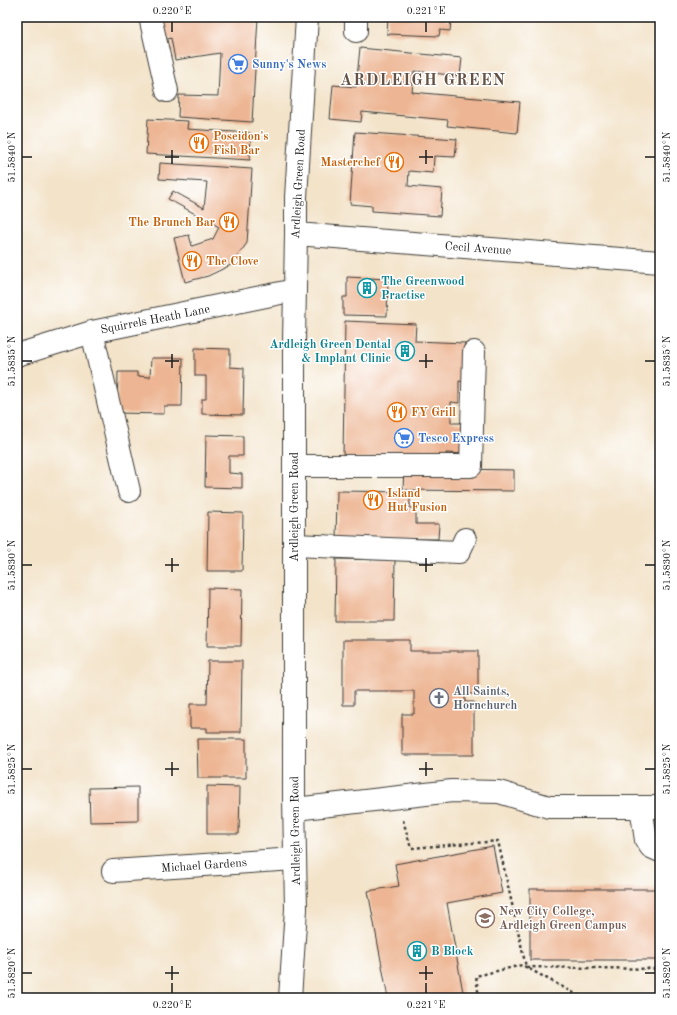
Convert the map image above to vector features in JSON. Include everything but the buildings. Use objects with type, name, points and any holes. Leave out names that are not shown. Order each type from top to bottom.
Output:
[{"type":"street","points":[[150,17],[167,91]]},
{"type":"street","name":"Ardleigh Green Road","points":[[290,998],[296,909],[294,466],[296,197],[307,17]]},
{"type":"street","name":"Cecil Avenue","points":[[296,234],[660,262]]},
{"type":"street","name":"Squirrels Heath Lane","points":[[17,355],[92,332],[295,290]]},
{"type":"street","points":[[92,332],[129,491]]},
{"type":"street","points":[[294,466],[471,466],[474,352]]},
{"type":"street","points":[[294,545],[459,552],[465,538]]},
{"type":"street","points":[[295,809],[452,792],[500,792],[548,807],[651,807],[646,840],[652,847],[660,851]]},
{"type":"street","name":"Michael Gardens","points":[[113,871],[295,859]]},
{"type":"path","points":[[398,798],[411,848],[498,841],[526,967]]},
{"type":"path","points":[[479,998],[476,976],[522,965],[583,998]]},
{"type":"path","points":[[526,967],[660,969]]},
{"type":"place","name":"Sunny's News","points":[[238,64]]},
{"type":"place","name":"Poseidon's Fish Bar","points":[[199,143]]},
{"type":"place","name":"Masterchef","points":[[394,162]]},
{"type":"place","name":"The Brunch Bar","points":[[229,222]]},
{"type":"place","name":"The Clove","points":[[192,261]]},
{"type":"place","name":"The Greenwood Practise","points":[[367,288]]},
{"type":"place","name":"Ardleigh Green Dental & Implant Clinic","points":[[405,351]]},
{"type":"place","name":"FY Grill","points":[[397,412]]},
{"type":"place","name":"Tesco Express","points":[[404,438]]},
{"type":"place","name":"Island Hut Fusion","points":[[373,500]]},
{"type":"place","name":"All Saints, Hornchurch","points":[[439,698]]},
{"type":"place","name":"New City College, Ardleigh Green Campus","points":[[485,918]]},
{"type":"place","name":"B Block","points":[[417,951]]},
{"type":"district","name":"ARDLEIGH GREEN","points":[[423,79]]}]
